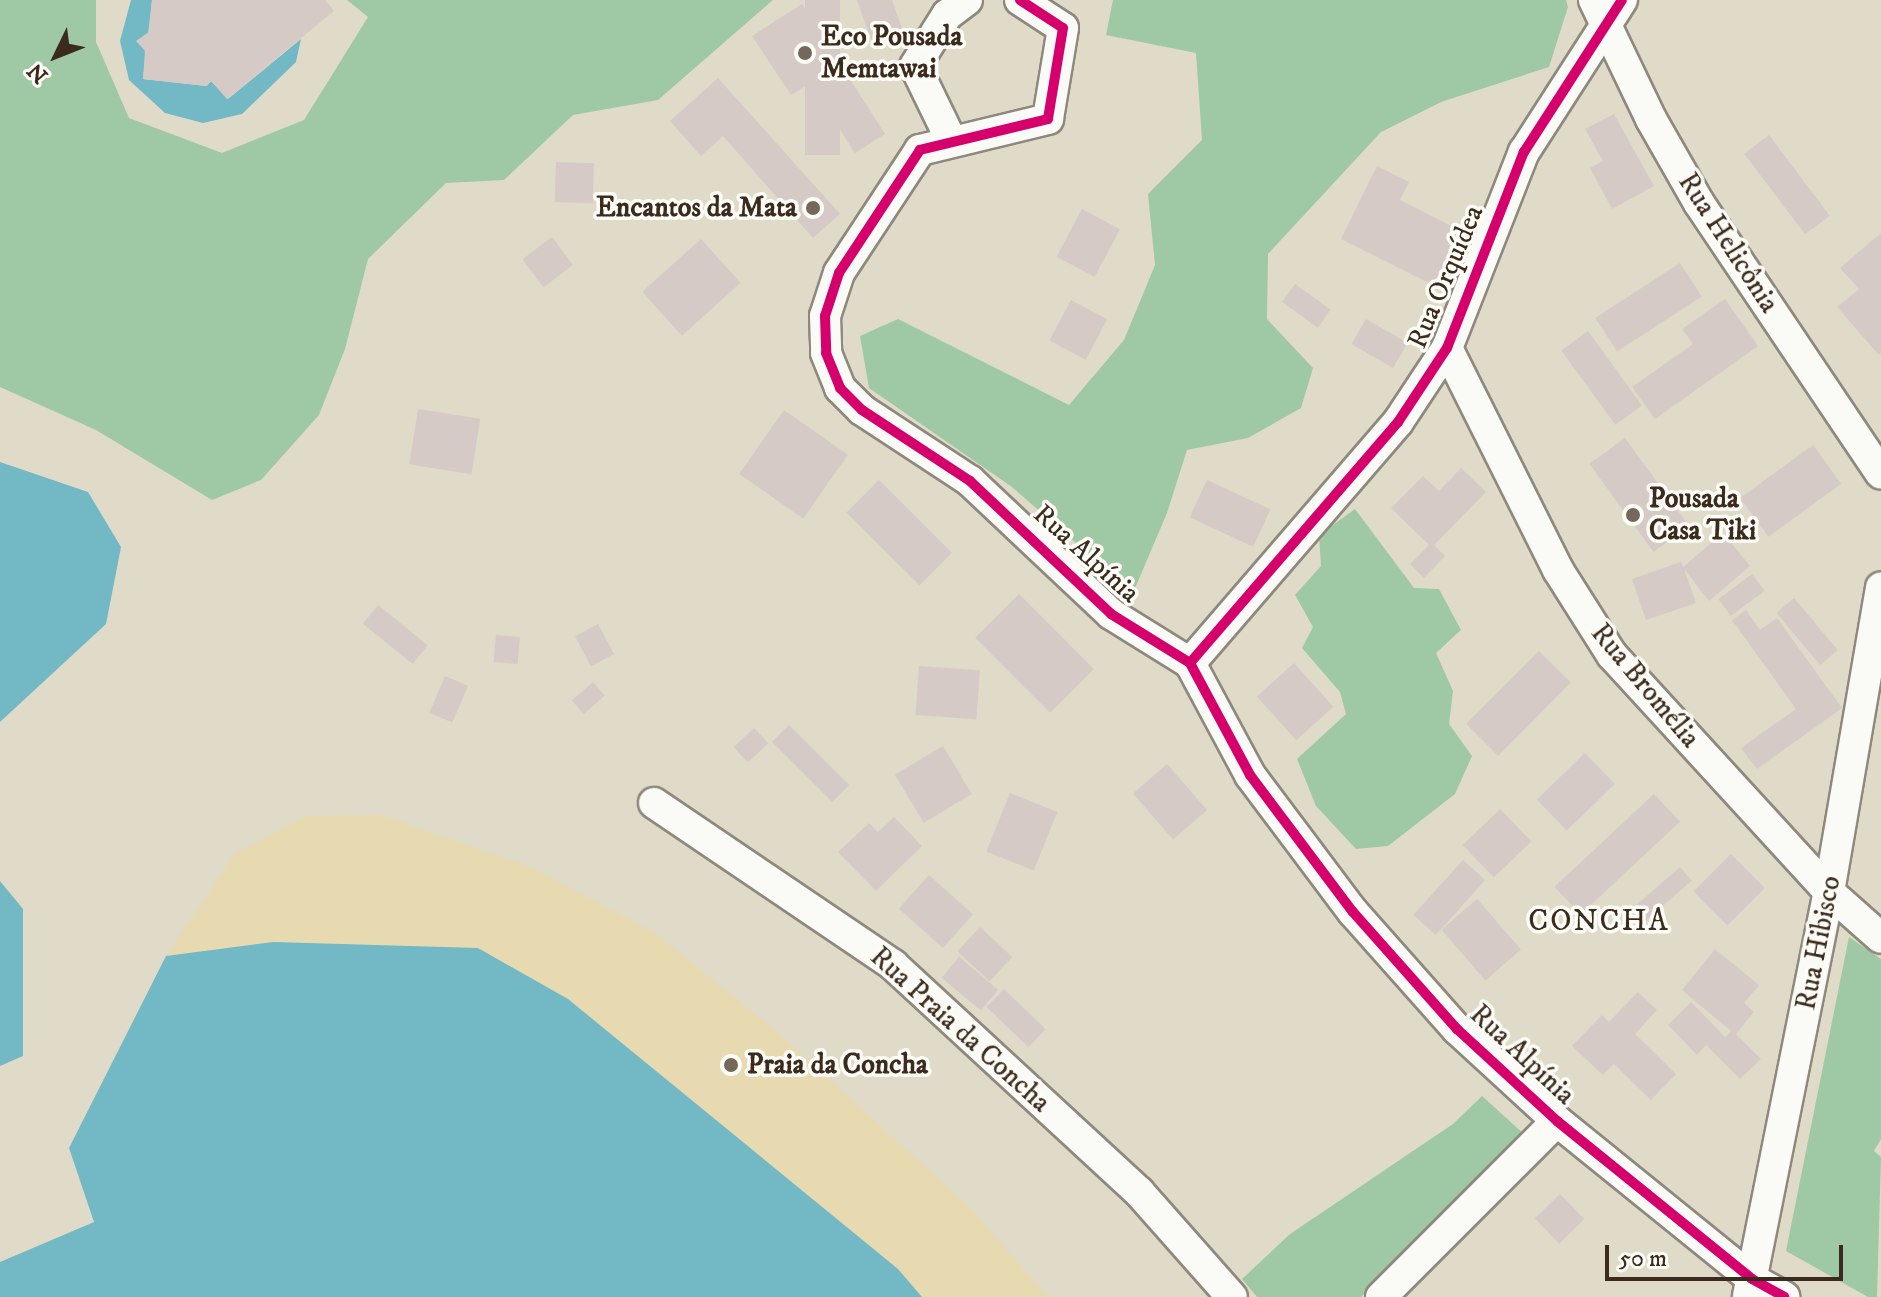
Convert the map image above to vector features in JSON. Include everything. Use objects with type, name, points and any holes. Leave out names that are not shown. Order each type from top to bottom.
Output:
[{"type":"street","points":[[951,140],[915,66],[947,15],[967,0]]},
{"type":"street","name":"Rua Alpínia","points":[[1020,0],[1063,28],[1048,119],[951,140],[920,150],[839,273],[825,316],[826,353],[840,388],[862,410],[970,481],[1111,614],[1190,663],[1250,775],[1353,912],[1457,1029],[1557,1121],[1750,1288],[1784,1297]]},
{"type":"street","name":"Rua Orquídea","points":[[1190,663],[1398,422],[1447,348],[1524,152],[1607,8]]},
{"type":"street","name":"Rua Helicônia","points":[[1607,8],[1651,119],[1699,203],[1881,474]]},
{"type":"street","name":"Rua Bromélia","points":[[1447,348],[1558,570],[1612,655],[1829,892],[1881,938]]},
{"type":"street","name":"Rua Hibisco","points":[[1750,1288],[1829,892],[1881,587]]},
{"type":"street","name":"Rua Praia da Concha","points":[[654,803],[893,965],[1139,1192],[1232,1297]]},
{"type":"street","points":[[1381,1297],[1557,1121]]},
{"type":"green space","points":[[0,0],[96,0],[96,42],[129,118],[222,153],[304,120],[368,17],[347,0],[773,0],[658,100],[573,115],[504,180],[446,183],[368,259],[345,349],[319,415],[261,480],[212,500],[96,430],[0,387]]},
{"type":"green space","points":[[1113,0],[1566,0],[1568,7],[1549,67],[1441,102],[1381,132],[1268,254],[1267,319],[1313,368],[1301,408],[1248,438],[1187,450],[1167,513],[1133,593],[1012,487],[869,388],[860,336],[898,319],[1069,405],[1124,340],[1155,265],[1148,194],[1202,140],[1196,53],[1106,35]]},
{"type":"green space","points":[[1355,509],[1414,588],[1439,589],[1461,630],[1436,653],[1453,691],[1449,724],[1472,756],[1455,794],[1388,846],[1356,849],[1316,806],[1297,759],[1346,714],[1340,692],[1302,648],[1313,627],[1295,595],[1321,566],[1319,535]]},
{"type":"green space","points":[[1849,937],[1881,959],[1881,1139],[1874,1151],[1881,1157],[1877,1297],[1868,1297],[1786,1251]]},
{"type":"green space","points":[[1482,1096],[1525,1135],[1361,1297],[1257,1297],[1242,1279],[1290,1234],[1453,1124]]},
{"type":"sand","name":"Praia da Concha","points":[[381,815],[533,868],[655,933],[780,1034],[970,1208],[1048,1297],[922,1297],[898,1269],[568,999],[478,948],[273,942],[166,956],[235,854],[305,816]]},
{"type":"water","points":[[131,0],[152,0],[143,79],[206,86],[211,81],[228,99],[301,39],[296,62],[242,114],[203,123],[165,113],[129,80],[120,41]]},
{"type":"water","points":[[0,462],[88,492],[121,547],[106,624],[0,722]]},
{"type":"water","points":[[0,881],[23,909],[23,1056],[0,1066]]},
{"type":"water","points":[[273,942],[478,948],[568,999],[898,1269],[922,1297],[0,1297],[0,1262],[94,1222],[69,1148],[166,956]]},
{"type":"building","points":[[152,0],[325,0],[334,11],[227,99],[211,81],[207,86],[143,79],[145,51],[136,41],[149,32]]},
{"type":"building","points":[[805,0],[840,0],[840,155],[805,155]]},
{"type":"building","points":[[857,0],[892,0],[905,37],[874,48]]},
{"type":"building","points":[[802,4],[885,134],[855,153],[810,83],[791,95],[752,36]]},
{"type":"building","points":[[718,78],[840,214],[813,238],[723,136],[701,156],[670,121]]},
{"type":"building","points":[[1614,114],[1654,186],[1612,209],[1590,168],[1603,161],[1585,129]]},
{"type":"building","points":[[1769,135],[1830,216],[1805,234],[1744,154]]},
{"type":"building","points":[[556,162],[594,163],[593,203],[555,202]]},
{"type":"building","points":[[1377,166],[1409,182],[1400,200],[1477,239],[1449,293],[1341,239]]},
{"type":"building","points":[[1082,209],[1120,229],[1095,277],[1057,257]]},
{"type":"building","points":[[1881,233],[1879,355],[1837,307],[1859,289],[1840,268]]},
{"type":"building","points":[[552,237],[573,265],[544,287],[522,259]]},
{"type":"building","points":[[701,239],[740,283],[682,336],[642,292]]},
{"type":"building","points":[[1680,263],[1702,297],[1617,352],[1595,318]]},
{"type":"building","points":[[1295,284],[1331,310],[1318,328],[1282,302]]},
{"type":"building","points":[[1725,299],[1758,346],[1655,419],[1632,387],[1693,344],[1682,329]]},
{"type":"building","points":[[1071,300],[1107,319],[1086,360],[1049,341]]},
{"type":"building","points":[[1366,319],[1408,343],[1393,368],[1352,344]]},
{"type":"building","points":[[1588,331],[1642,405],[1615,425],[1561,350]]},
{"type":"building","points":[[418,409],[480,419],[471,474],[409,464]]},
{"type":"building","points":[[784,410],[848,455],[803,519],[739,474]]},
{"type":"building","points":[[1625,438],[1689,526],[1653,552],[1589,464]]},
{"type":"building","points":[[1813,445],[1841,484],[1768,537],[1740,498]]},
{"type":"building","points":[[1461,468],[1486,492],[1434,545],[1445,556],[1424,578],[1410,564],[1429,545],[1391,508],[1423,476],[1439,491]]},
{"type":"building","points":[[879,480],[952,553],[919,585],[846,513]]},
{"type":"building","points":[[1207,480],[1270,510],[1253,547],[1190,517]]},
{"type":"building","points":[[1723,533],[1750,566],[1709,601],[1684,569],[1696,603],[1646,620],[1632,579],[1681,562],[1683,567]]},
{"type":"building","points":[[1752,574],[1765,591],[1731,616],[1718,599]]},
{"type":"building","points":[[1019,594],[1094,669],[1050,713],[975,638]]},
{"type":"building","points":[[1794,598],[1838,650],[1820,665],[1776,613]]},
{"type":"building","points":[[378,605],[428,645],[413,664],[363,624]]},
{"type":"building","points":[[1746,610],[1760,630],[1777,618],[1842,708],[1757,769],[1741,748],[1796,709],[1732,620]]},
{"type":"building","points":[[598,624],[614,654],[591,666],[575,636]]},
{"type":"building","points":[[496,635],[520,637],[518,664],[494,662]]},
{"type":"building","points":[[1539,651],[1571,683],[1498,756],[1466,724]]},
{"type":"building","points":[[1294,663],[1333,707],[1296,740],[1257,696]]},
{"type":"building","points":[[919,666],[980,670],[976,719],[916,715]]},
{"type":"building","points":[[445,676],[468,686],[452,723],[429,713]]},
{"type":"building","points":[[593,682],[605,696],[584,714],[572,700]]},
{"type":"building","points":[[789,725],[849,785],[832,802],[772,742]]},
{"type":"building","points":[[754,728],[768,743],[748,762],[734,747]]},
{"type":"building","points":[[943,746],[972,794],[924,823],[895,775]]},
{"type":"building","points":[[1585,753],[1615,784],[1567,830],[1537,800]]},
{"type":"building","points":[[1167,764],[1207,810],[1173,840],[1133,794]]},
{"type":"building","points":[[1010,793],[1057,812],[1034,871],[986,851]]},
{"type":"building","points":[[1654,794],[1680,822],[1580,915],[1555,887]]},
{"type":"building","points":[[1500,809],[1531,841],[1494,877],[1463,845]]},
{"type":"building","points":[[894,817],[922,846],[876,891],[838,852],[869,823],[878,832]]},
{"type":"building","points":[[1731,854],[1765,888],[1727,925],[1694,891]]},
{"type":"building","points":[[1463,860],[1485,880],[1436,935],[1413,915]]},
{"type":"building","points":[[1680,867],[1692,881],[1641,925],[1629,911]]},
{"type":"building","points":[[929,875],[973,914],[943,948],[899,908]]},
{"type":"building","points":[[1477,899],[1521,950],[1485,980],[1442,930]]},
{"type":"building","points":[[980,927],[1012,957],[990,981],[957,951]]},
{"type":"building","points":[[1715,949],[1759,985],[1744,1003],[1754,1012],[1736,1034],[1761,1059],[1740,1079],[1706,1045],[1697,1055],[1668,1025],[1691,1002],[1725,1037],[1731,1031],[1682,990]]},
{"type":"building","points":[[959,957],[998,990],[981,1010],[942,978]]},
{"type":"building","points":[[1004,989],[1046,1029],[1028,1047],[987,1007]]},
{"type":"building","points":[[1638,992],[1657,1010],[1635,1034],[1676,1074],[1651,1100],[1614,1064],[1603,1075],[1572,1046],[1602,1015],[1609,1022]]},
{"type":"building","points":[[1560,1194],[1584,1219],[1559,1243],[1535,1218]]},
{"type":"cycle path","points":[[1020,0],[1063,28],[1048,119],[920,150],[839,273],[825,316],[826,353],[840,388],[862,410],[970,481],[1111,614],[1190,663],[1250,775],[1353,912],[1457,1029],[1557,1121],[1752,1279],[1784,1297]]},
{"type":"cycle path","points":[[1190,663],[1398,422],[1447,348],[1524,152],[1622,0]]},
{"type":"place","name":"Eco Pousada Memtawai","points":[[805,53]]},
{"type":"place","name":"Encantos da Mata","points":[[813,208]]},
{"type":"place","name":"Pousada Casa Tiki","points":[[1633,515]]},
{"type":"place","name":"Praia da Concha","points":[[731,1065]]},
{"type":"district","name":"CONCHA","points":[[1599,922]]}]
